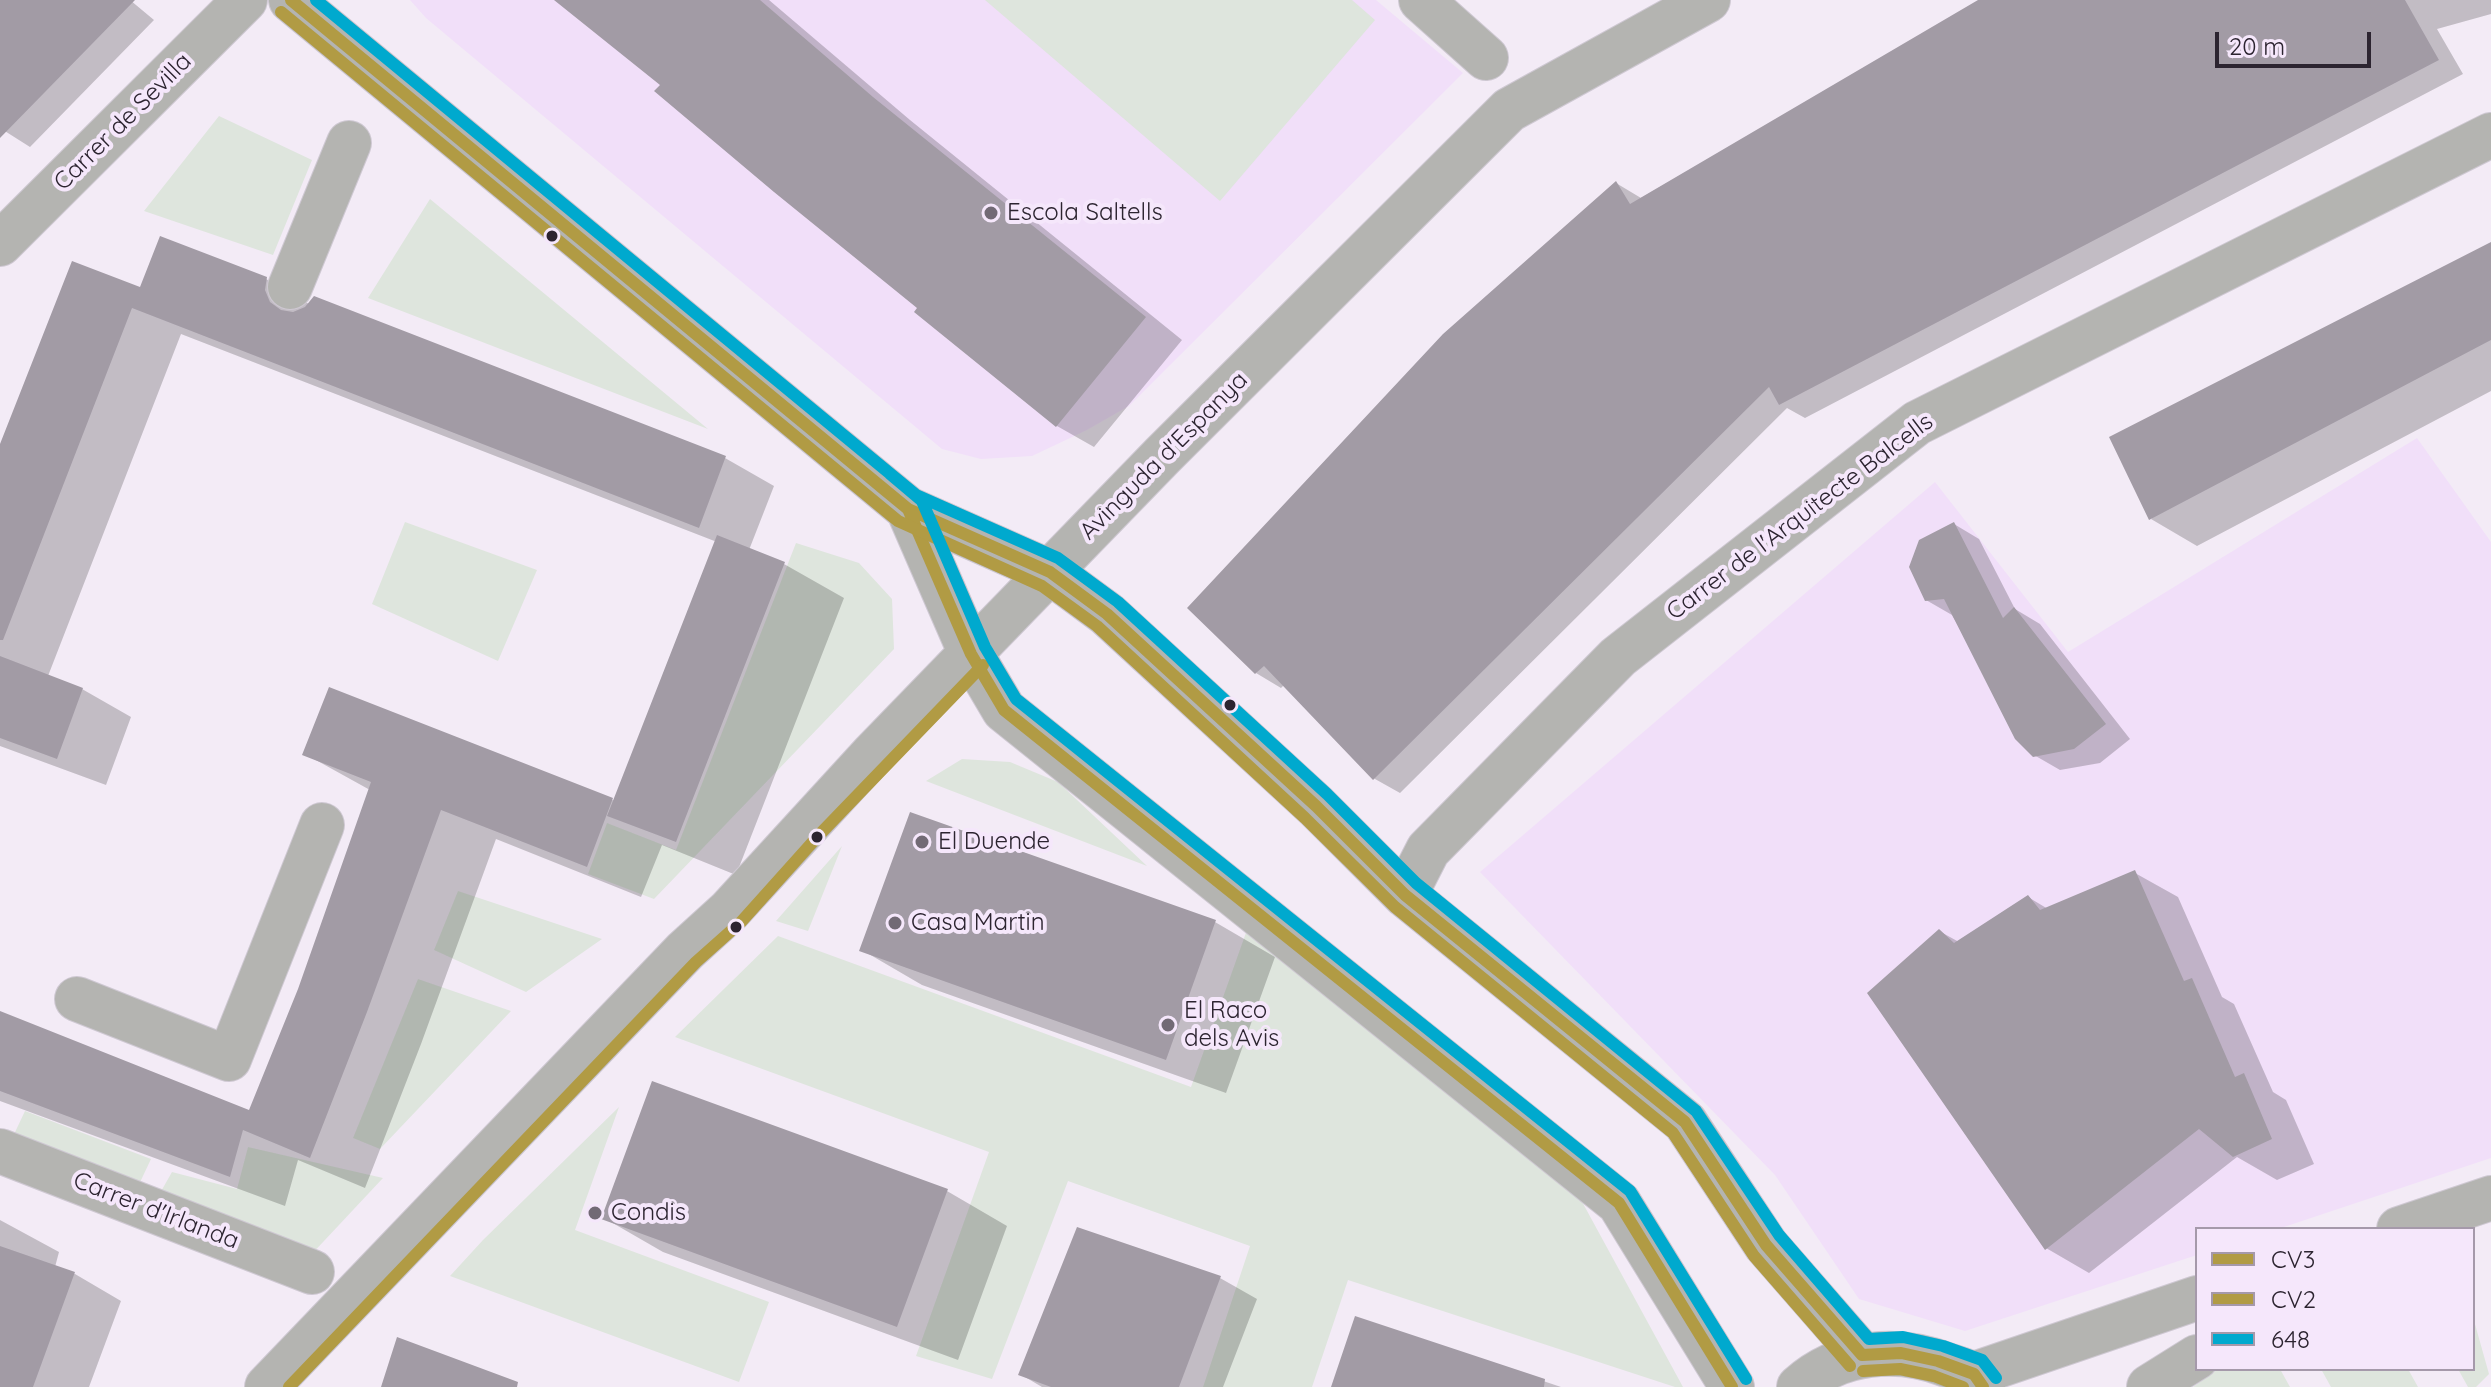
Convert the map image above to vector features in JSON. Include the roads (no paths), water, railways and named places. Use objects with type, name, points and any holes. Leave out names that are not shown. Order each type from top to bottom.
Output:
[{"type":"street","name":"Carrer de Sevilla","points":[[0,244],[245,0]]},
{"type":"street","points":[[291,0],[908,509],[1050,572],[1107,614],[1316,806],[1405,895],[1685,1122],[1766,1245],[1862,1355]]},
{"type":"street","points":[[1421,0],[1486,58]]},
{"type":"street","name":"Avinguda d'Espanya","points":[[267,1387],[685,951],[729,911],[817,814],[1162,456],[1509,110],[1708,0]]},
{"type":"street","name":"Carrer de l'Arquitecte Balcells","points":[[1405,895],[1428,850],[1618,657],[1917,423],[2491,135]]},
{"type":"street","points":[[290,287],[349,143]]},
{"type":"street","points":[[908,509],[971,654],[1004,710],[1619,1203],[1732,1387]]},
{"type":"street","points":[[77,999],[229,1059],[322,825]]},
{"type":"street","name":"Carrer d'Irlanda","points":[[0,1151],[312,1272]]},
{"type":"street","points":[[2413,1227],[2475,1218]]},
{"type":"street","points":[[1799,1387],[1831,1366],[1862,1355],[1901,1353],[1938,1361],[1978,1380],[2195,1299]]},
{"type":"street","points":[[2149,1387],[2195,1358]]},
{"type":"place","name":"Escola Saltells","points":[[991,213]]},
{"type":"place","name":"El Duende","points":[[922,842]]},
{"type":"place","name":"Casa Martin","points":[[895,923]]},
{"type":"place","name":"El Raco dels Avis","points":[[1168,1025]]},
{"type":"place","name":"Condis","points":[[595,1213]]}]
